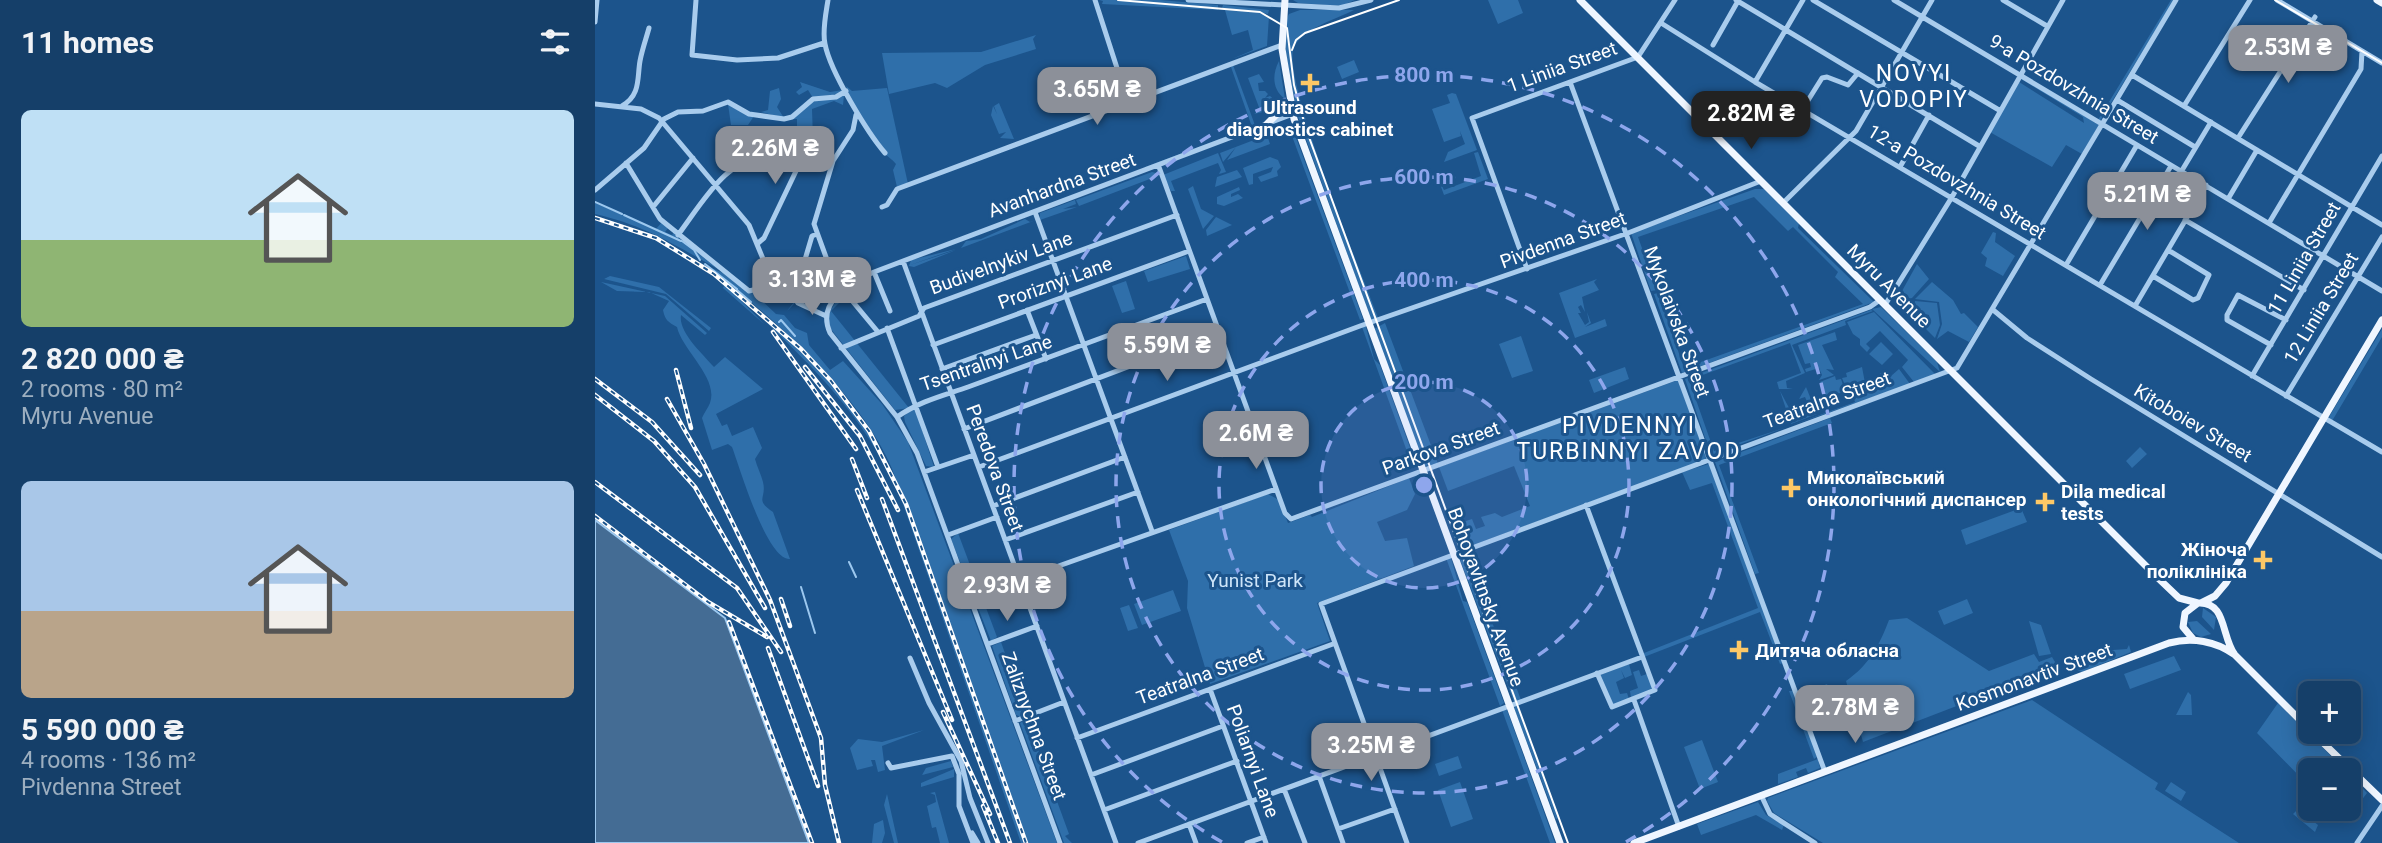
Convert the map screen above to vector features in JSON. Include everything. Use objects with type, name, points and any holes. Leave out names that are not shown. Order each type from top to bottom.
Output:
[{"type":"main road","name":"Myru Avenue","points":[[1580,0],[2175,595],[2188,602],[2199,603]]},
{"type":"main road","points":[[2377,0],[2382,3]]},
{"type":"main road","name":"Bohoyavltnsky Avenue","points":[[1285,3],[1282,45],[1293,114],[1560,843]]},
{"type":"main road","points":[[1267,124],[1290,101]]},
{"type":"main road","points":[[2298,718],[2235,654],[2225,640],[2219,612],[2222,589],[2382,320]]},
{"type":"main road","points":[[2169,643],[2179,634],[2184,615],[2222,589]]},
{"type":"main road","name":"Myru Avenue","points":[[2175,595],[2184,615]]},
{"type":"main road","points":[[2199,603],[2212,605],[2219,612]]},
{"type":"main road","points":[[2183,624],[2187,635],[2218,645],[2235,654]]},
{"type":"main road","points":[[2200,641],[2216,636],[2222,624]]},
{"type":"main road","name":"Kosmonavtiv Street","points":[[1634,843],[2169,643],[2200,641]]},
{"type":"main road","points":[[2324,744],[2382,803]]},
{"type":"street","points":[[595,22],[597,0]]},
{"type":"street","points":[[696,0],[692,55],[739,60],[778,58],[824,43]]},
{"type":"street","points":[[828,0],[824,43],[856,115],[885,153]]},
{"type":"street","points":[[1095,0],[1128,102]]},
{"type":"street","points":[[1188,0],[1285,3],[1339,8],[1371,0]]},
{"type":"street","name":"1 Liniia Street","points":[[1527,269],[1472,118],[1638,57],[1675,0]]},
{"type":"street","points":[[1755,82],[1803,0]]},
{"type":"street","points":[[1813,0],[1999,110]]},
{"type":"street","name":"9-a Pozdovzhnia Street","points":[[1894,0],[2382,291]]},
{"type":"street","points":[[1783,203],[1850,137],[1932,0]]},
{"type":"street","points":[[2004,0],[2047,26]]},
{"type":"street","points":[[1882,302],[1952,197],[2018,75],[2063,0]]},
{"type":"street","points":[[1951,371],[1960,364],[2176,0]]},
{"type":"street","points":[[2184,106],[2250,0]]},
{"type":"street","points":[[2277,0],[2313,19],[2382,63]]},
{"type":"street","points":[[1713,45],[1737,1],[1979,146]]},
{"type":"street","points":[[2238,138],[2313,19]]},
{"type":"street","name":"12-a Pozdovzhnia Street","points":[[1661,23],[1802,110],[2382,452]]},
{"type":"street","points":[[619,106],[627,102],[638,85],[640,61],[649,28]]},
{"type":"street","points":[[882,207],[887,205],[897,188],[1282,45]]},
{"type":"street","points":[[2269,223],[2361,69],[2363,51]]},
{"type":"street","points":[[1802,110],[1822,78],[1827,76],[1848,85],[1858,74]]},
{"type":"street","points":[[2132,75],[2382,225]]},
{"type":"street","name":"Mykolaivska Street","points":[[1570,82],[1825,772]]},
{"type":"street","points":[[595,190],[649,142],[661,123],[674,113],[704,111],[728,102],[749,114],[784,119],[792,117],[813,99],[836,97],[846,91]]},
{"type":"street","points":[[2117,100],[2195,147]]},
{"type":"street","points":[[595,104],[643,109],[656,116],[748,223],[773,283]]},
{"type":"street","name":"Avanhardna Street","points":[[844,289],[874,272],[1159,167],[1293,114]]},
{"type":"street","points":[[856,115],[853,130],[833,162],[814,221],[834,279],[878,332]]},
{"type":"street","points":[[1900,167],[1929,116]]},
{"type":"street","points":[[2181,172],[2211,122]]},
{"type":"street","points":[[2066,265],[2137,145]]},
{"type":"street","points":[[678,235],[715,187],[747,157],[791,146],[808,146],[764,238],[757,244]]},
{"type":"street","points":[[2228,199],[2257,150]]},
{"type":"street","name":"11 Liniia Street","points":[[2252,376],[2382,156]]},
{"type":"street","points":[[653,207],[693,158]]},
{"type":"street","points":[[627,163],[653,207],[678,235],[750,291],[783,282],[801,273],[834,279]]},
{"type":"street","points":[[2100,285],[2171,166]]},
{"type":"street","points":[[1019,580],[1276,489],[1159,167]]},
{"type":"street","name":"Pivdenna Street","points":[[979,467],[1234,372],[1628,233],[1761,181]]},
{"type":"street","points":[[2135,306],[2206,185]]},
{"type":"street","points":[[1035,212],[1152,531]]},
{"type":"street","name":"Budivelnykiv Lane","points":[[841,348],[921,312],[924,308],[1177,215]]},
{"type":"street","points":[[2185,220],[2304,290]]},
{"type":"street","points":[[801,273],[812,236],[817,234]]},
{"type":"street","name":"12 Liniia Street","points":[[2286,396],[2382,237]]},
{"type":"street","points":[[2153,276],[2193,300],[2198,298],[2209,275],[2168,250]]},
{"type":"street","name":"Proriznyi Lane","points":[[933,345],[1189,251]]},
{"type":"street","name":"Peredova Street","points":[[903,261],[1116,843]]},
{"type":"street","points":[[874,272],[890,311]]},
{"type":"street","points":[[783,282],[797,303],[826,316],[830,304],[844,289]]},
{"type":"street","points":[[2271,345],[2227,320],[2238,295],[2286,320]]},
{"type":"street","name":"Tsentralnyi Lane","points":[[897,417],[916,404],[1207,299]]},
{"type":"street","name":"Parkova Street","points":[[1276,489],[1287,517],[1294,519],[1882,302]]},
{"type":"street","name":"Kitoboiev Street","points":[[1992,309],[2027,338],[2080,373],[2382,557]]},
{"type":"street","points":[[1027,310],[1046,359]]},
{"type":"street","name":"Zaliznychna Street","points":[[826,316],[829,330],[841,348],[897,417],[924,472],[1060,843]]},
{"type":"street","points":[[887,328],[938,467]]},
{"type":"street","points":[[964,429],[1220,332]]},
{"type":"street","points":[[942,369],[1036,335]]},
{"type":"street","name":"Teatralna Street","points":[[1077,738],[1333,644],[1321,604],[1951,371]]},
{"type":"street","points":[[924,472],[974,455]]},
{"type":"street","points":[[993,506],[1125,457]]},
{"type":"street","points":[[1005,540],[1138,492]]},
{"type":"street","points":[[1586,505],[1655,690],[1634,700],[1610,706],[1597,673]]},
{"type":"street","points":[[948,535],[997,517]]},
{"type":"street","points":[[988,644],[1037,626]]},
{"type":"street","points":[[1333,644],[1407,843]]},
{"type":"street","points":[[1138,843],[1642,657]]},
{"type":"street","points":[[910,658],[929,703],[961,761],[977,820],[988,843]]},
{"type":"street","name":"Poliarnyi Lane","points":[[1210,689],[1265,840]]},
{"type":"street","points":[[1634,700],[1679,827]]},
{"type":"street","points":[[1015,721],[1064,702]]},
{"type":"street","points":[[1091,775],[1223,726]]},
{"type":"street","points":[[888,763],[891,768],[900,768],[952,756],[959,774],[958,806],[973,843]]},
{"type":"street","points":[[1104,810],[1237,761]]},
{"type":"street","points":[[1318,776],[1343,843]]},
{"type":"street","points":[[1284,789],[1305,843]]},
{"type":"street","points":[[1761,795],[1769,814],[1815,843]]},
{"type":"street","points":[[2357,843],[2382,803]]},
{"type":"street","points":[[1338,829],[1395,809]]},
{"type":"street","points":[[967,824],[978,843]]},
{"type":"street","points":[[1189,824],[1196,843]]},
{"type":"street","points":[[1247,843],[1265,840]]},
{"type":"green space","points":[[1099,0],[1160,0],[1218,5],[1218,10],[1102,4],[1103,1]]},
{"type":"green space","points":[[1293,0],[1355,0],[1341,6],[1298,3]]},
{"type":"green space","points":[[1488,0],[1518,0],[1523,13],[1498,24]]},
{"type":"green space","points":[[2171,0],[2174,0],[2100,121],[2098,120]]},
{"type":"green space","points":[[1223,5],[1269,10],[1268,14],[1257,12],[1269,16],[1267,46],[1232,59],[1253,50],[1248,30],[1232,35],[1225,10],[1254,11],[1222,8]]},
{"type":"green space","points":[[1300,10],[1354,10],[1310,31],[1296,43],[1293,50],[1294,70],[1312,140],[1379,320],[1371,320],[1297,114],[1285,48],[1287,18],[1289,14]]},
{"type":"green space","points":[[1036,35],[1033,39],[1036,49],[985,65],[947,88],[935,83],[889,94],[882,53],[981,52]]},
{"type":"green space","points":[[1354,60],[1359,72],[1342,79],[1337,67]]},
{"type":"green space","points":[[1279,61],[1285,99],[1274,81]]},
{"type":"green space","points":[[1233,65],[1256,128],[1146,170],[1145,167],[1252,127],[1231,67]]},
{"type":"green space","points":[[1259,74],[1264,82],[1258,83],[1259,91],[1265,91],[1268,94],[1265,98],[1270,96],[1280,105],[1277,109],[1254,114],[1260,110],[1248,78]]},
{"type":"green space","points":[[2020,77],[2099,125],[2082,154],[2066,145],[2052,167],[1988,131]],"holes":[[[2021,79],[2083,117],[2084,123],[2019,82]]]},
{"type":"green space","points":[[800,82],[830,92],[843,90],[839,94],[813,98],[808,90],[799,95],[796,92],[802,87]]},
{"type":"green space","points":[[846,86],[852,91],[887,88],[908,184],[897,187],[893,170],[896,164],[871,138],[860,120]]},
{"type":"green space","points":[[779,88],[781,99],[777,107],[784,118],[761,112],[768,110],[770,91]]},
{"type":"green space","points":[[1456,94],[1477,150],[1444,162],[1448,152],[1465,144],[1460,131],[1461,136],[1444,142],[1432,109],[1450,103],[1447,95]]},
{"type":"green space","points":[[844,95],[843,105],[834,101],[812,109],[813,139],[811,146],[825,152],[794,145],[811,142],[812,133],[797,130],[797,119],[793,119],[813,101]]},
{"type":"green space","points":[[999,103],[1014,139],[1000,138],[1006,132],[999,134],[991,115],[993,106],[997,114],[994,106]]},
{"type":"green space","points":[[728,104],[754,116],[748,125],[731,125]]},
{"type":"green space","points":[[1267,135],[1270,144],[1227,160],[1236,147],[1223,162],[1220,153]]},
{"type":"green space","points":[[1295,135],[1363,319],[1360,320],[1292,136]]},
{"type":"green space","points":[[1478,152],[1488,179],[1444,195],[1437,176],[1444,190],[1481,176],[1474,153]]},
{"type":"green space","points":[[1218,153],[1226,172],[1219,174],[1221,170],[1218,163],[1171,181],[1175,191],[1171,191],[1163,175]]},
{"type":"green space","points":[[1270,157],[1278,160],[1281,167],[1277,171],[1278,176],[1261,182],[1258,177],[1271,172],[1273,167],[1253,174],[1253,184],[1249,185],[1243,168]]},
{"type":"green space","points":[[1237,170],[1242,177],[1215,187],[1217,177]]},
{"type":"green space","points":[[1152,172],[1156,173],[1155,177],[1079,206],[1076,200]]},
{"type":"green space","points":[[1193,186],[1201,209],[1214,216],[1203,229],[1188,189]]},
{"type":"green space","points":[[1239,187],[1240,190],[1231,194],[1231,197],[1238,194],[1243,198],[1224,206],[1217,204],[1217,197]]},
{"type":"green space","points":[[1755,189],[1764,189],[1799,223],[1798,228],[1874,302],[1682,373],[1654,294],[1658,293],[1684,368],[1863,304],[1835,277],[1838,272],[1793,227],[1788,231],[1754,197],[1638,237],[1657,290],[1651,291],[1631,233]]},
{"type":"green space","points":[[1075,200],[1076,204],[1063,209],[1077,207],[1040,220],[1040,213]]},
{"type":"green space","points":[[595,203],[656,229],[662,222],[669,227],[665,232],[672,235],[674,232],[718,269],[645,230],[595,214]]},
{"type":"green space","points":[[1216,217],[1232,225],[1207,236],[1206,230]]},
{"type":"green space","points":[[1025,219],[1030,222],[1036,220],[961,248],[966,241],[981,239]]},
{"type":"green space","points":[[1993,232],[1996,233],[1995,242],[2015,256],[2003,276],[1985,266],[1987,258],[1981,253]]},
{"type":"green space","points":[[956,249],[910,265],[956,250],[914,267],[909,266],[911,260]]},
{"type":"green space","points":[[1186,256],[1190,269],[1148,282],[1144,271]]},
{"type":"green space","points":[[702,264],[723,273],[746,292],[771,285],[782,287],[795,303],[787,311],[794,302],[779,287],[768,287],[758,297],[776,314],[784,315],[795,328],[807,333],[809,345],[830,370],[843,361],[882,404],[908,442],[1057,843],[1027,843],[904,499],[1025,843],[1021,843],[891,476],[862,428],[845,406],[767,323],[795,346],[843,396],[876,442],[896,479],[882,449],[863,418],[840,388],[785,332]]},
{"type":"green space","points":[[1917,264],[1929,279],[1912,298],[1900,302],[1897,300]]},
{"type":"green space","points":[[610,276],[659,287],[711,328],[709,331],[666,294],[604,279]]},
{"type":"green space","points":[[1597,279],[1594,282],[1599,290],[1582,297],[1585,312],[1581,305],[1578,307],[1581,313],[1578,313],[1585,325],[1589,322],[1587,312],[1591,323],[1585,327],[1605,319],[1607,326],[1575,338],[1559,293]]},
{"type":"green space","points":[[1126,281],[1135,309],[1122,313],[1112,286]]},
{"type":"green space","points":[[601,282],[646,292],[617,291]]},
{"type":"green space","points":[[1932,282],[1953,300],[1961,314],[1964,313],[1978,327],[1969,342],[1948,331],[1937,339],[1942,324],[1939,302],[1915,299]]},
{"type":"green space","points":[[725,284],[765,325],[723,288]]},
{"type":"green space","points":[[844,292],[847,295],[831,311]]},
{"type":"green space","points":[[651,293],[665,296],[707,333],[705,335],[681,315],[687,335],[714,367],[725,357],[763,389],[716,414],[722,426],[727,424],[732,436],[753,427],[762,448],[755,459],[763,482],[763,501],[773,512],[790,559],[781,556],[764,530],[732,447],[728,444],[712,450],[702,418],[710,403],[709,384],[677,327],[665,316],[663,310],[669,301]]},
{"type":"green space","points":[[1915,301],[1937,303],[1940,325],[1935,338],[1925,328],[1930,322],[1929,315],[1922,313],[1916,318],[1913,315]]},
{"type":"green space","points":[[1881,307],[1937,362],[1940,372],[1872,309]]},
{"type":"green space","points":[[1871,310],[1873,311],[1845,321],[1846,325],[1792,345],[1805,373],[1786,381],[1787,388],[1793,389],[1779,389],[1777,382],[1801,373],[1790,343],[1689,380],[1714,451],[1787,427],[1711,455],[1685,379]]},
{"type":"green space","points":[[831,311],[909,408],[895,410],[830,328]]},
{"type":"green space","points":[[1874,312],[1935,374],[1914,382],[1902,367],[1908,360],[1880,331],[1866,344],[1870,348],[1867,352],[1860,345],[1860,339],[1853,334],[1847,322]]},
{"type":"green space","points":[[1385,323],[1438,464],[1424,466],[1374,329]]},
{"type":"green space","points":[[1362,327],[1366,327],[1374,359],[1380,365],[1417,467],[1413,468]]},
{"type":"green space","points":[[2382,329],[2382,337],[2332,421],[2329,417]]},
{"type":"green space","points":[[1835,332],[1837,340],[1822,345],[1834,370],[1826,369],[1834,375],[1819,380],[1822,375],[1819,368],[1806,372],[1805,369],[1811,367],[1810,363],[1805,364],[1798,345]]},
{"type":"green space","points":[[1521,336],[1533,371],[1512,378],[1499,344]]},
{"type":"green space","points":[[1881,342],[1893,354],[1882,365],[1869,354]]},
{"type":"green space","points":[[1625,367],[1629,379],[1594,393],[1589,380]]},
{"type":"green space","points":[[1862,367],[1865,383],[1847,390],[1842,378],[1847,377],[1846,373]]},
{"type":"green space","points":[[1899,369],[1910,384],[1790,426],[1855,402],[1851,390],[1868,384],[1873,394],[1869,384],[1884,370],[1891,376]]},
{"type":"green space","points":[[1835,376],[1836,380],[1841,379],[1845,391],[1825,399],[1820,382]]},
{"type":"green space","points":[[1678,380],[1707,459],[1465,548],[1460,536],[1472,531],[1463,533],[1460,523],[1472,519],[1476,529],[1485,526],[1481,517],[1495,513],[1502,517],[1530,506],[1514,466],[1448,491],[1439,467]]},
{"type":"green space","points":[[1806,387],[1817,414],[1791,424],[1780,391],[1795,419],[1803,416],[1801,408],[1809,406],[1805,397],[1799,399]]},
{"type":"green space","points":[[912,409],[916,411],[934,467],[926,466],[905,422],[904,416]]},
{"type":"green space","points":[[1830,418],[1832,423],[1719,465],[1759,573],[1755,574],[1715,462]]},
{"type":"green space","points":[[2140,447],[2147,454],[2132,468],[2126,461]]},
{"type":"green space","points":[[1709,464],[1783,663],[1780,664],[1760,612],[1644,657],[1644,653],[1758,608],[1712,483],[1690,490],[1682,472]]},
{"type":"green space","name":"Yunist Park","points":[[1409,478],[1415,494],[1407,510],[1377,522],[1385,541],[1407,538],[1414,566],[1317,603],[1330,641],[1210,684],[1187,608],[1188,581],[1169,530],[1268,494],[1279,500],[1288,523],[1310,515],[1312,517]]},
{"type":"green space","points":[[2021,508],[2027,522],[1966,545],[1961,530]]},
{"type":"green space","points":[[958,533],[997,637],[991,641],[951,539]]},
{"type":"green space","points":[[1466,552],[1521,700],[1514,702],[1459,557]]},
{"type":"green space","points":[[1446,558],[1451,558],[1463,601],[1467,602],[1504,703],[1500,706]]},
{"type":"green space","points":[[1173,590],[1181,611],[1142,625],[1134,604]]},
{"type":"green space","points":[[1967,599],[1973,613],[1944,625],[1938,611]]},
{"type":"green space","points":[[1129,605],[1138,628],[1128,631],[1120,608]]},
{"type":"green space","points":[[2203,608],[2216,617],[2214,630],[2202,617]]},
{"type":"green space","points":[[1907,618],[1989,671],[2034,654],[2039,662],[2052,657],[2058,667],[1863,742],[1846,681],[1872,654],[1889,620]]},
{"type":"green space","points":[[2029,621],[2041,625],[2051,654],[2039,656]]},
{"type":"green space","points":[[2197,621],[2211,634],[2201,637],[2193,633],[2188,622]]},
{"type":"green space","points":[[1001,642],[1026,713],[1021,717],[1016,715],[992,646]]},
{"type":"green space","points":[[2129,645],[2131,652],[2082,672],[2071,667],[2113,650],[2127,649]]},
{"type":"green space","points":[[2174,656],[2181,670],[2130,689],[2124,674]]},
{"type":"green space","points":[[1629,664],[1632,675],[1625,678],[1621,670],[1624,678],[1616,682],[1620,694],[1627,693],[1629,699],[1612,705],[1600,675]]},
{"type":"green space","points":[[1639,670],[1641,676],[1647,674],[1653,690],[1631,698],[1630,691],[1638,688],[1633,672]]},
{"type":"green space","points":[[1827,684],[1837,710],[1831,712],[1835,722],[1813,730],[1800,695]]},
{"type":"green space","points":[[1789,691],[1794,691],[1817,757],[1814,759]]},
{"type":"green space","points":[[2188,692],[2191,695],[2192,715],[2176,715]]},
{"type":"green space","points":[[2032,700],[2158,783],[2155,789],[2239,843],[1823,843],[1774,813],[1767,801],[1768,798]]},
{"type":"green space","points":[[2278,703],[2298,723],[2298,744],[2319,744],[2333,758],[2298,758],[2298,775],[2257,733]]},
{"type":"green space","points":[[1517,704],[1559,818],[1556,819],[1514,708]]},
{"type":"green space","points":[[1502,710],[1507,710],[1555,843],[1550,843]]},
{"type":"green space","points":[[1027,719],[1069,834],[1065,836],[1072,843],[1064,843],[1020,723]]},
{"type":"green space","points":[[924,730],[882,746],[885,770],[878,772],[875,760],[871,760],[873,766],[857,770],[850,748],[858,739],[882,742]]},
{"type":"green space","points":[[1702,740],[1718,782],[1700,789],[1684,747]]},
{"type":"green space","points":[[1458,756],[1462,768],[1439,776],[1435,764]]},
{"type":"green space","points":[[1818,759],[1820,768],[1808,773],[1806,768],[1796,772],[1798,777],[1778,784],[1778,774]]},
{"type":"green space","points":[[951,761],[953,767],[922,775],[926,768]]},
{"type":"green space","points":[[954,769],[954,777],[921,787],[921,783]]},
{"type":"green space","points":[[1460,782],[1473,819],[1451,827],[1438,790]]},
{"type":"green space","points":[[2171,782],[2186,792],[2181,801],[2165,791]]},
{"type":"green space","points":[[2361,787],[2367,793],[2361,801]]},
{"type":"green space","points":[[935,792],[949,843],[940,843],[936,827],[932,828],[927,806],[936,802],[935,795],[930,793]]},
{"type":"green space","points":[[887,794],[898,843],[894,843],[884,805]]},
{"type":"green space","points":[[1758,802],[1766,815],[1784,825],[1782,830],[1756,815],[1701,835],[1697,824]]},
{"type":"green space","points":[[883,820],[885,833],[882,843],[872,843],[874,824]]},
{"type":"green space","points":[[2302,821],[2313,821],[2318,825],[2315,832]]},
{"type":"shaded area","points":[[595,520],[725,618],[809,843],[595,843]]},
{"type":"waterway","points":[[595,202],[622,214]]},
{"type":"waterway","points":[[624,215],[681,241]]},
{"type":"waterway","points":[[682,241],[694,250],[700,260]]},
{"type":"waterway","points":[[705,264],[737,289]]},
{"type":"waterway","points":[[737,290],[751,302]]},
{"type":"waterway","points":[[779,322],[781,320],[795,336]]},
{"type":"waterway","points":[[849,562],[856,577]]},
{"type":"waterway","points":[[801,587],[815,633]]},
{"type":"tram line","points":[[1118,0],[1260,12],[1287,28],[1294,85],[1306,129],[1568,843]]},
{"type":"tram line","points":[[1292,50],[1296,40],[1305,33],[1399,0]]},
{"type":"tram line","points":[[2275,0],[2382,63]]},
{"type":"railway","points":[[595,218],[656,238],[714,274],[801,349],[831,381],[869,431],[906,504],[1026,843]]},
{"type":"railway","points":[[773,332],[856,449]]},
{"type":"railway","points":[[805,367],[860,436],[898,510]]},
{"type":"railway","points":[[676,370],[691,428]]},
{"type":"railway","points":[[595,379],[652,422],[700,475]]},
{"type":"railway","points":[[595,395],[654,441],[695,487],[765,608]]},
{"type":"railway","points":[[667,399],[704,464],[770,600],[821,738],[825,785],[839,843]]},
{"type":"railway","points":[[852,459],[867,498]]},
{"type":"railway","points":[[595,482],[737,588],[781,652]]},
{"type":"railway","points":[[857,490],[952,720]]},
{"type":"railway","points":[[882,499],[1010,843]]},
{"type":"railway","points":[[595,516],[708,602],[767,637]]},
{"type":"railway","points":[[781,599],[790,626]]},
{"type":"railway","points":[[729,622],[812,843]]},
{"type":"railway","points":[[768,648],[818,786]]},
{"type":"railway","points":[[943,712],[990,814]]},
{"type":"railway","points":[[983,806],[998,843]]},
{"type":"place","name":"Ultrasound diagnostics cabinet","points":[[1310,83]]},
{"type":"place","name":"Миколаївський онкологічний диспансер","points":[[1791,488]]},
{"type":"place","name":"Dila medical tests","points":[[2045,502]]},
{"type":"place","name":"Жіноча поліклініка","points":[[2263,560]]},
{"type":"place","name":"Дитяча обласна","points":[[1739,650]]},
{"type":"district","name":"NOVYI VODOPIY","points":[[1914,86]]},
{"type":"district","name":"PIVDENNYI TURBINNYI ZAVOD","points":[[1629,438]]}]
